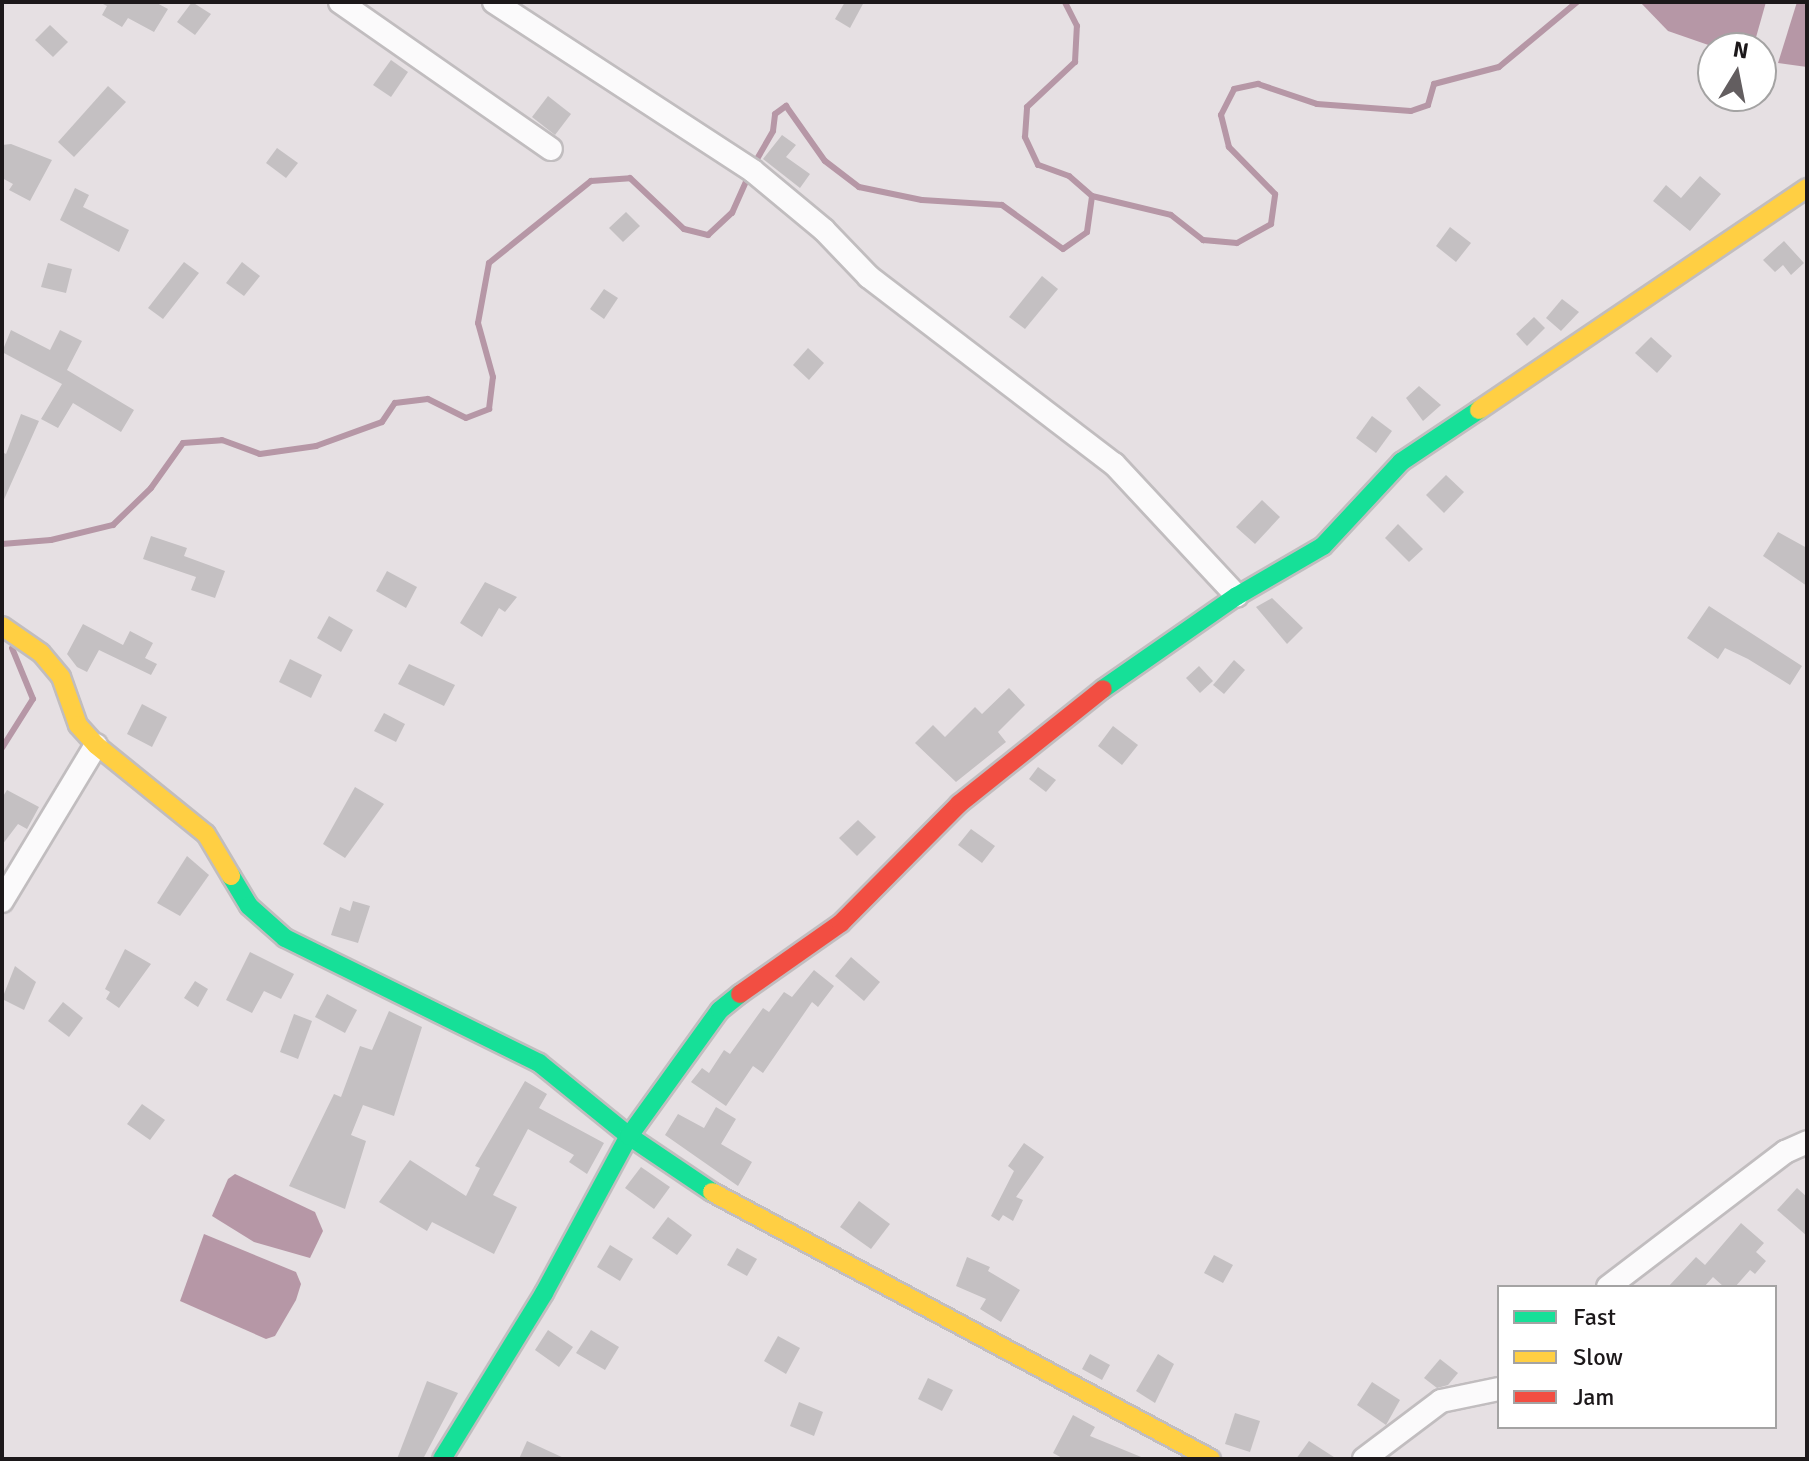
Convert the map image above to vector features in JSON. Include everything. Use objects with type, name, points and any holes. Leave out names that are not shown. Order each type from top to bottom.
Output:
[{"type":"street","points":[[340,2],[551,149]]},
{"type":"street","points":[[494,2],[753,171],[824,230],[869,277],[1114,464],[1237,596]]},
{"type":"street","points":[[442,1459],[544,1293],[629,1136],[720,1010],[766,973],[841,923],[959,804],[1093,696],[1237,596],[1323,546],[1401,462],[1807,188]]},
{"type":"street","points":[[2,626],[41,653],[61,677],[78,725],[96,745],[206,834],[249,906],[285,938],[539,1063],[629,1136],[737,1209],[1211,1459]]},
{"type":"street","points":[[2,901],[96,745]]},
{"type":"street","points":[[1611,1285],[1785,1152],[1807,1142]]},
{"type":"street","points":[[1364,1459],[1441,1401],[1497,1389]]},
{"type":"shaded area","points":[[1640,2],[1766,2],[1758,32],[1697,32],[1697,41],[1668,31]]},
{"type":"shaded area","points":[[1797,2],[1807,2],[1807,67],[1778,63]]},
{"type":"shaded area","points":[[235,1174],[315,1212],[323,1231],[310,1258],[254,1242],[212,1216],[228,1179]]},
{"type":"shaded area","points":[[204,1234],[296,1272],[301,1284],[296,1300],[275,1336],[266,1339],[180,1301]]},
{"type":"building","points":[[99,2],[155,2],[168,9],[154,32],[128,18],[122,27],[102,15],[107,6]]},
{"type":"building","points":[[192,2],[211,14],[195,35],[177,22]]},
{"type":"building","points":[[845,2],[864,2],[850,28],[835,19]]},
{"type":"building","points":[[50,25],[68,42],[53,57],[35,40]]},
{"type":"building","points":[[391,60],[408,72],[391,97],[373,85]]},
{"type":"building","points":[[108,86],[126,102],[74,157],[58,142]]},
{"type":"building","points":[[548,96],[571,114],[555,135],[532,117]]},
{"type":"building","points":[[782,135],[796,145],[786,157],[810,174],[800,188],[763,159]]},
{"type":"building","points":[[11,144],[52,160],[30,201],[9,190],[13,184],[2,178],[2,145]]},
{"type":"building","points":[[277,148],[298,163],[286,178],[266,163]]},
{"type":"building","points":[[1700,176],[1721,194],[1690,231],[1653,201],[1666,185],[1681,198]]},
{"type":"building","points":[[75,188],[89,195],[83,207],[129,230],[119,252],[60,220]]},
{"type":"building","points":[[626,212],[640,226],[623,242],[609,228]]},
{"type":"building","points":[[1450,227],[1471,243],[1456,262],[1436,246]]},
{"type":"building","points":[[1784,241],[1804,263],[1791,275],[1783,265],[1775,272],[1763,260]]},
{"type":"building","points":[[184,262],[199,273],[163,319],[148,308]]},
{"type":"building","points":[[242,262],[260,276],[244,296],[226,283]]},
{"type":"building","points":[[48,263],[72,269],[66,293],[41,287]]},
{"type":"building","points":[[1042,276],[1058,289],[1025,329],[1009,317]]},
{"type":"building","points":[[604,289],[618,298],[604,319],[590,309]]},
{"type":"building","points":[[1562,299],[1579,312],[1561,331],[1546,318]]},
{"type":"building","points":[[1534,317],[1545,328],[1527,346],[1516,334]]},
{"type":"building","points":[[11,330],[50,350],[60,330],[82,341],[67,370],[134,410],[121,432],[73,403],[58,428],[41,419],[62,384],[2,352]]},
{"type":"building","points":[[1651,337],[1672,356],[1657,373],[1635,353]]},
{"type":"building","points":[[808,348],[824,363],[809,380],[793,365]]},
{"type":"building","points":[[1419,386],[1441,405],[1423,421],[1406,398]]},
{"type":"building","points":[[21,414],[39,421],[2,504],[2,452],[6,454]]},
{"type":"building","points":[[1372,416],[1392,431],[1376,453],[1356,438]]},
{"type":"building","points":[[1446,475],[1464,492],[1444,513],[1426,495]]},
{"type":"building","points":[[1262,500],[1280,517],[1255,544],[1236,527]]},
{"type":"building","points":[[1398,524],[1423,549],[1409,562],[1385,538]]},
{"type":"building","points":[[1778,532],[1807,548],[1807,586],[1763,556]]},
{"type":"building","points":[[151,536],[187,548],[184,556],[225,571],[215,598],[191,590],[196,577],[143,559]]},
{"type":"building","points":[[387,571],[417,587],[406,608],[376,591]]},
{"type":"building","points":[[485,582],[517,597],[505,612],[499,608],[482,637],[460,623]]},
{"type":"building","points":[[1272,598],[1303,628],[1287,644],[1256,607]]},
{"type":"building","points":[[1709,606],[1802,666],[1790,685],[1725,648],[1718,659],[1687,638]]},
{"type":"building","points":[[329,616],[353,630],[341,652],[317,638]]},
{"type":"building","points":[[83,624],[123,645],[130,631],[153,643],[145,658],[157,664],[151,675],[99,650],[87,672],[77,667],[67,654]]},
{"type":"building","points":[[290,659],[322,675],[311,698],[279,682]]},
{"type":"building","points":[[1234,660],[1245,670],[1224,694],[1213,685]]},
{"type":"building","points":[[409,664],[455,685],[444,706],[398,684]]},
{"type":"building","points":[[1199,666],[1213,681],[1200,693],[1186,678]]},
{"type":"building","points":[[1009,688],[1025,705],[998,732],[1006,742],[956,782],[915,743],[933,725],[945,737],[975,707],[982,714]]},
{"type":"building","points":[[142,704],[167,717],[152,747],[127,734]]},
{"type":"building","points":[[384,713],[405,724],[396,742],[374,731]]},
{"type":"building","points":[[1113,726],[1138,745],[1122,765],[1098,746]]},
{"type":"building","points":[[1038,767],[1056,780],[1046,792],[1029,779]]},
{"type":"building","points":[[355,787],[384,804],[345,858],[323,844]]},
{"type":"building","points":[[7,790],[39,807],[27,829],[18,824],[2,845],[2,798]]},
{"type":"building","points":[[858,820],[876,837],[857,856],[839,838]]},
{"type":"building","points":[[971,829],[995,846],[982,863],[958,845]]},
{"type":"building","points":[[187,856],[209,875],[180,916],[157,903]]},
{"type":"building","points":[[353,901],[370,906],[358,943],[331,935],[340,907],[350,911]]},
{"type":"building","points":[[125,949],[151,964],[119,1008],[106,999],[110,992],[105,989]]},
{"type":"building","points":[[250,952],[294,974],[281,999],[264,991],[252,1013],[226,1000]]},
{"type":"building","points":[[851,957],[880,982],[864,1001],[835,976]]},
{"type":"building","points":[[15,966],[36,982],[24,1010],[2,999]]},
{"type":"building","points":[[814,970],[834,986],[818,1007],[812,1002],[763,1073],[753,1066],[726,1106],[691,1082],[702,1068],[709,1073],[724,1050],[730,1054],[763,1008],[769,1012],[784,992],[792,997]]},
{"type":"building","points":[[195,981],[208,989],[198,1007],[184,998]]},
{"type":"building","points":[[327,994],[357,1010],[345,1033],[315,1017]]},
{"type":"building","points":[[63,1002],[83,1018],[69,1037],[48,1021]]},
{"type":"building","points":[[389,1011],[422,1027],[394,1116],[363,1105],[351,1135],[366,1141],[345,1209],[289,1186],[334,1094],[341,1097],[360,1046],[372,1050]]},
{"type":"building","points":[[294,1014],[312,1021],[298,1059],[280,1052]]},
{"type":"building","points":[[525,1081],[547,1094],[539,1108],[604,1143],[587,1174],[569,1162],[574,1155],[528,1129],[493,1195],[517,1207],[494,1254],[432,1222],[427,1231],[379,1202],[410,1160],[466,1196],[480,1168],[475,1166]]},
{"type":"building","points":[[142,1104],[165,1120],[150,1140],[127,1124]]},
{"type":"building","points":[[716,1107],[736,1119],[721,1144],[752,1162],[738,1186],[665,1135],[678,1114],[704,1128]]},
{"type":"building","points":[[1024,1143],[1044,1157],[1016,1197],[1023,1200],[1013,1221],[1003,1215],[999,1221],[991,1216],[1014,1171],[1008,1166]]},
{"type":"building","points":[[641,1167],[670,1187],[654,1209],[625,1188]]},
{"type":"building","points":[[1797,1188],[1807,1197],[1807,1236],[1777,1210]]},
{"type":"building","points":[[859,1201],[890,1224],[871,1249],[840,1227]]},
{"type":"building","points":[[668,1217],[692,1235],[677,1255],[652,1238]]},
{"type":"building","points":[[1741,1223],[1764,1243],[1756,1252],[1766,1261],[1755,1274],[1750,1270],[1737,1285],[1722,1285],[1713,1277],[1706,1285],[1670,1285],[1696,1257],[1705,1265]]},
{"type":"building","points":[[610,1245],[633,1259],[620,1281],[597,1267]]},
{"type":"building","points":[[737,1248],[757,1259],[747,1276],[727,1265]]},
{"type":"building","points":[[1214,1255],[1233,1265],[1223,1283],[1204,1273]]},
{"type":"building","points":[[967,1257],[990,1267],[988,1271],[1020,1290],[1001,1322],[980,1309],[986,1299],[956,1286]]},
{"type":"building","points":[[548,1330],[573,1347],[559,1367],[535,1350]]},
{"type":"building","points":[[591,1330],[619,1347],[605,1370],[576,1353]]},
{"type":"building","points":[[778,1336],[800,1348],[786,1374],[764,1361]]},
{"type":"building","points":[[1090,1354],[1110,1365],[1102,1380],[1082,1369]]},
{"type":"building","points":[[1158,1354],[1174,1364],[1155,1403],[1136,1391]]},
{"type":"building","points":[[1440,1359],[1458,1373],[1448,1385],[1437,1388],[1424,1378]]},
{"type":"building","points":[[928,1378],[953,1390],[942,1411],[918,1399]]},
{"type":"building","points":[[427,1381],[458,1393],[423,1459],[397,1459]]},
{"type":"building","points":[[1372,1382],[1400,1400],[1386,1425],[1357,1405]]},
{"type":"building","points":[[799,1402],[823,1412],[814,1436],[790,1426]]},
{"type":"building","points":[[1235,1413],[1260,1421],[1250,1452],[1225,1444]]},
{"type":"building","points":[[1073,1415],[1095,1427],[1090,1436],[1146,1459],[1064,1459],[1053,1453]]},
{"type":"building","points":[[527,1441],[566,1459],[519,1459]]},
{"type":"building","points":[[1309,1441],[1337,1459],[1296,1459]]},
{"type":"waterway","points":[[757,159],[773,131],[775,114],[786,106],[825,161],[859,187],[922,200],[1002,205],[1063,249],[1087,232],[1092,196],[1069,176],[1038,165],[1025,137],[1027,107],[1075,62],[1077,26],[1065,2]]},
{"type":"waterway","points":[[1092,196],[1171,215],[1203,240],[1237,243],[1271,224],[1275,194],[1229,147],[1221,115],[1234,89],[1258,84],[1317,104],[1411,111],[1428,105],[1434,84],[1499,67],[1577,2]]},
{"type":"waterway","points":[[2,544],[51,540],[113,525],[151,488],[183,443],[222,440],[260,454],[316,446],[382,422],[395,403],[428,399],[466,418],[489,409],[493,377],[478,323],[489,263],[591,181],[630,178],[684,229],[708,235],[732,213],[747,180]]},
{"type":"waterway","points":[[2,748],[33,699],[12,648]]},
{"type":"traffic: fast","points":[[1103,689],[1237,596],[1323,546],[1401,462],[1479,410]]},
{"type":"traffic: fast","points":[[231,876],[249,906],[285,938],[539,1063],[629,1136],[712,1192]]},
{"type":"traffic: fast","points":[[442,1459],[544,1293],[629,1136],[720,1010],[740,994]]},
{"type":"traffic: slow","points":[[1479,410],[1807,188]]},
{"type":"traffic: slow","points":[[2,626],[41,653],[61,677],[78,725],[96,745],[206,834],[231,876]]},
{"type":"traffic: slow","points":[[712,1192],[1211,1459]]},
{"type":"traffic: jam","points":[[740,994],[841,923],[959,804],[1103,689]]}]
